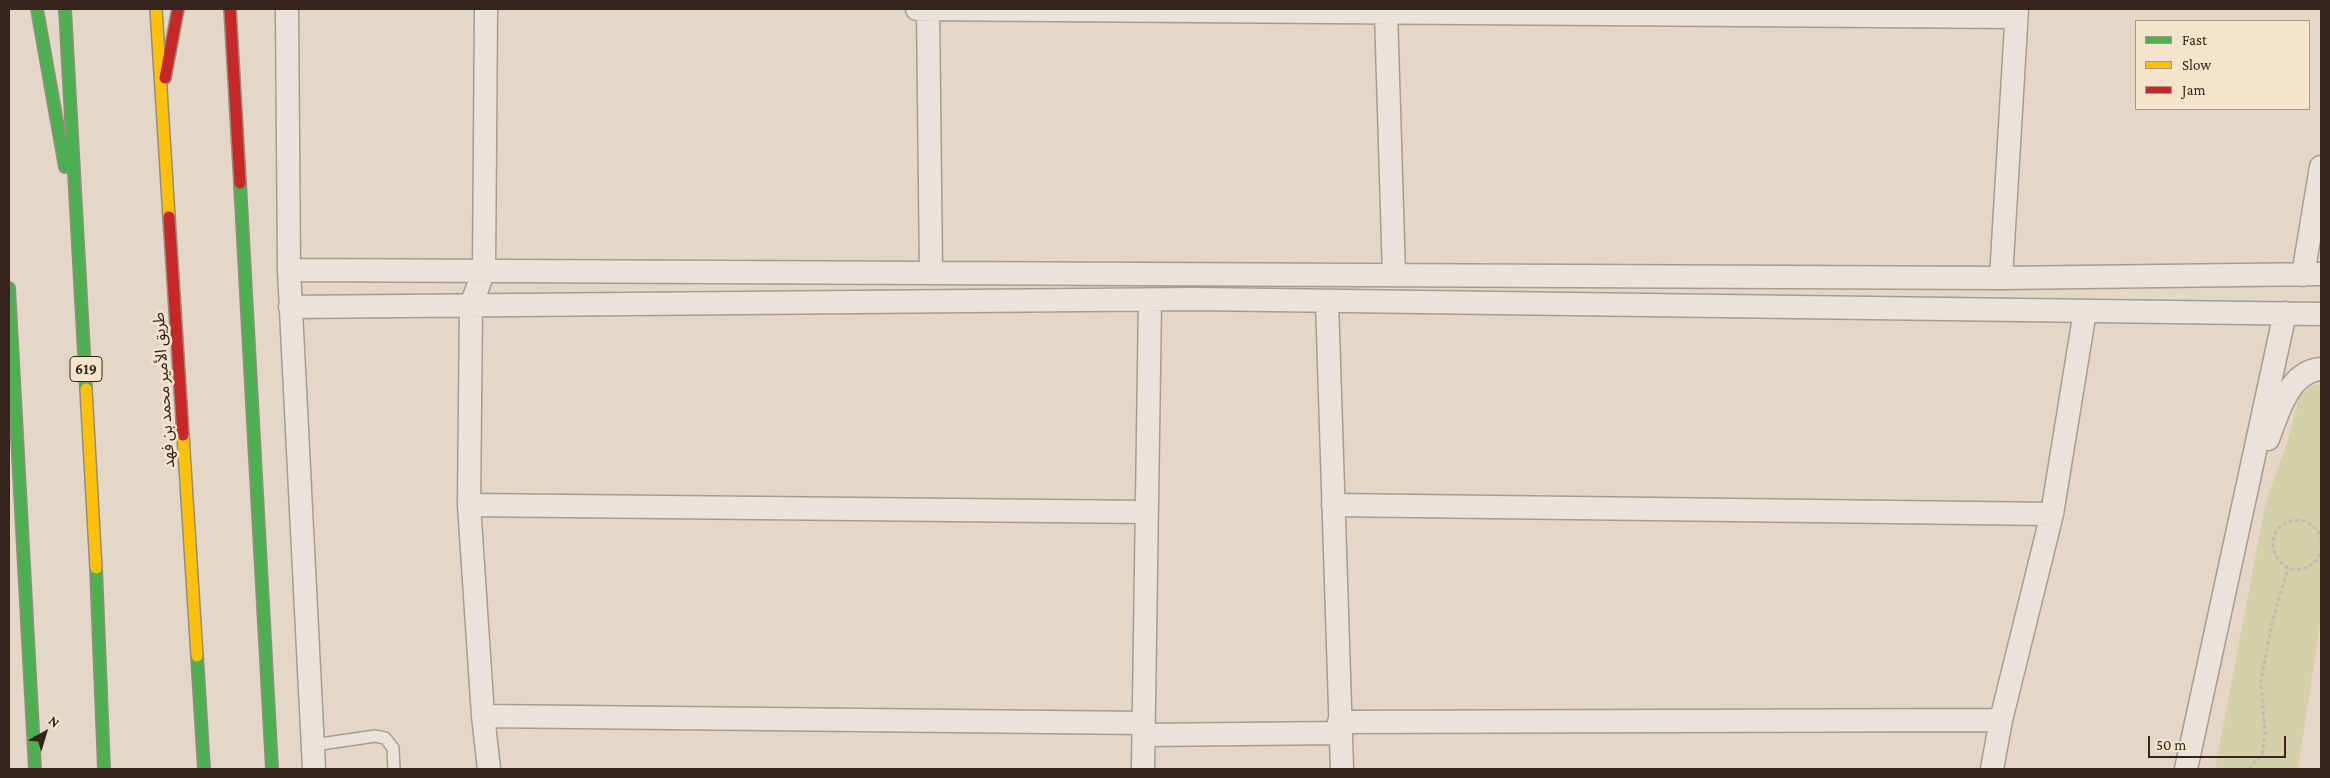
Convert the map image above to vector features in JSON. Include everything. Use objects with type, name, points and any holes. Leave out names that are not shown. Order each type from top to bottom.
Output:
[{"type":"main road","points":[[37,9],[79,247]]},
{"type":"main road","name":"619","points":[[65,9],[94,507],[104,769]]},
{"type":"main road","name":"طريق الأمير محمد بن فهد","points":[[156,9],[204,769]]},
{"type":"main road","points":[[162,94],[178,9]]},
{"type":"main road","points":[[230,9],[272,769]]},
{"type":"main road","points":[[9,288],[35,769]]},
{"type":"main road","points":[[262,769],[270,737]]},
{"type":"main road","points":[[35,757],[44,769]]},
{"type":"street","points":[[288,9],[290,307],[314,769]]},
{"type":"street","points":[[486,9],[484,271],[471,306],[469,505],[483,716],[489,769]]},
{"type":"street","points":[[917,9],[2016,13],[2002,278]]},
{"type":"street","points":[[928,9],[931,273]]},
{"type":"street","points":[[1386,12],[1394,276]]},
{"type":"street","points":[[289,270],[2002,278],[2312,274],[2321,167]]},
{"type":"street","points":[[290,307],[1150,300],[2321,314]]},
{"type":"street","points":[[1143,769],[1150,300]]},
{"type":"street","points":[[1328,301],[1339,728],[1342,769]]},
{"type":"street","points":[[1992,769],[2001,720],[2052,514],[2085,311]]},
{"type":"street","points":[[2186,769],[2285,313]]},
{"type":"street","points":[[2246,494],[2278,415],[2294,382],[2303,374],[2321,369]]},
{"type":"street","points":[[469,505],[1146,512]]},
{"type":"street","points":[[1333,505],[2052,514]]},
{"type":"street","points":[[483,716],[1143,729],[2001,720]]},
{"type":"lane","points":[[314,745],[375,736],[385,738],[393,748],[394,769]]},
{"type":"path","points":[[2321,542],[2317,530],[2304,521],[2288,522],[2275,532],[2272,549],[2280,563],[2296,570],[2310,566],[2317,560],[2321,549]]},
{"type":"path","points":[[2249,769],[2262,754],[2265,734],[2261,680],[2272,619],[2288,568]]},
{"type":"shaded area","points":[[2321,385],[2321,619],[2298,769],[2215,769],[2266,501],[2288,440],[2299,398],[2310,386]]},
{"type":"traffic: fast","points":[[37,9],[65,167]]},
{"type":"traffic: fast","points":[[65,9],[86,389]]},
{"type":"traffic: fast","points":[[240,183],[272,769]]},
{"type":"traffic: fast","points":[[9,288],[35,769]]},
{"type":"traffic: fast","points":[[96,568],[104,769]]},
{"type":"traffic: fast","points":[[197,656],[204,769]]},
{"type":"traffic: slow","points":[[156,9],[169,217]]},
{"type":"traffic: slow","points":[[86,389],[96,568]]},
{"type":"traffic: slow","points":[[183,435],[197,656]]},
{"type":"traffic: jam","points":[[165,78],[178,9]]},
{"type":"traffic: jam","points":[[230,9],[240,183]]},
{"type":"traffic: jam","points":[[169,217],[183,435]]}]
